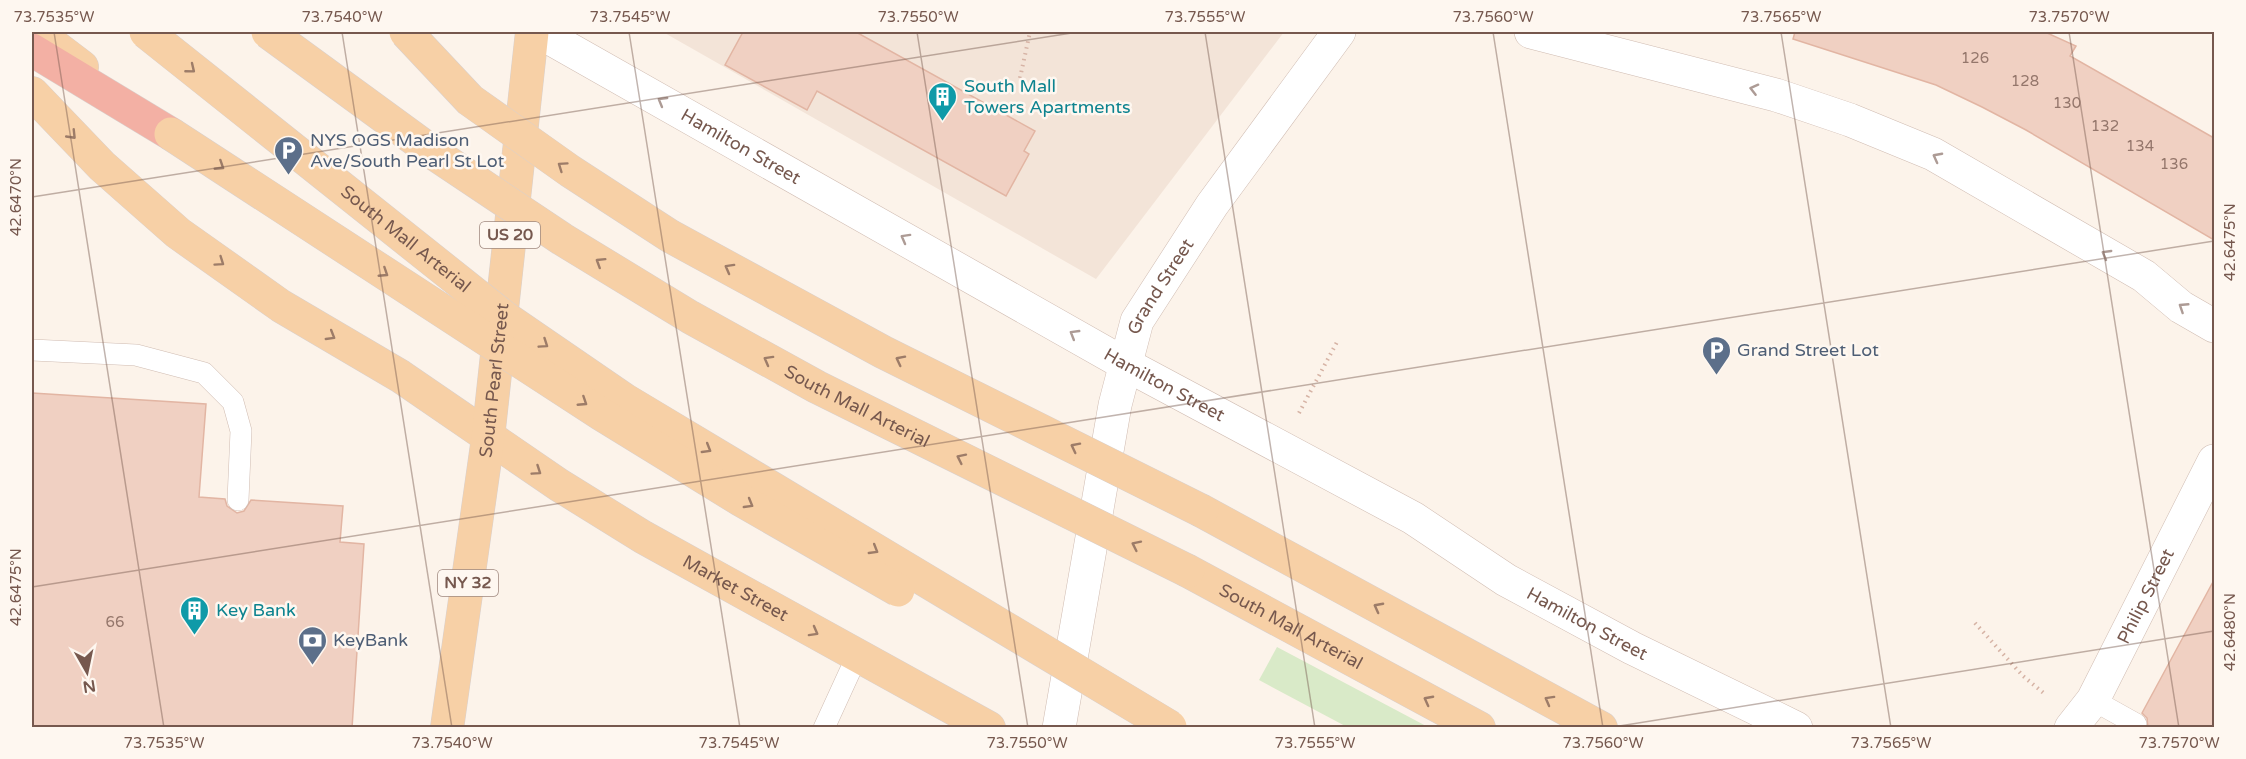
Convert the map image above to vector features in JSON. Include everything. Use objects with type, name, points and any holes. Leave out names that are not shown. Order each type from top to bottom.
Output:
[{"type":"highway","points":[[32,50],[171,135]]},
{"type":"main road","points":[[36,32],[171,135],[582,402],[741,500],[894,588],[1170,727]]},
{"type":"main road","name":"South Mall Arterial","points":[[146,32],[504,316],[625,400],[1170,727]]},
{"type":"main road","name":"South Mall Arterial","points":[[268,32],[435,154],[562,239],[690,317],[817,387],[1188,571],[1479,728]]},
{"type":"main road","points":[[406,32],[470,100],[570,171],[670,236],[883,352],[1202,511],[1601,728]]},
{"type":"main road","name":"South Pearl Street","points":[[447,728],[488,438],[532,32]]},
{"type":"main road","name":"Market Street","points":[[32,93],[102,166],[178,232],[281,306],[400,376],[488,438],[643,537],[989,728]]},
{"type":"street","name":"Hamilton Street","points":[[539,32],[1125,364],[1413,518],[1506,580],[1632,648],[1796,728]]},
{"type":"street","name":"Grand Street","points":[[1059,728],[1115,405],[1137,321],[1212,205],[1339,32]]},
{"type":"street","points":[[1531,32],[1776,95],[1850,120],[1933,154],[2144,276],[2181,307],[2214,326]]},
{"type":"street","name":"Philip Street","points":[[2080,716],[2214,461]]},
{"type":"lane","points":[[32,350],[136,355],[204,373],[233,402],[241,431],[238,500]]},
{"type":"lane","points":[[824,728],[857,656]]},
{"type":"lane","points":[[2080,716],[2136,724]]},
{"type":"path","points":[[1020,78],[1030,32]]},
{"type":"path","points":[[1303,406],[1337,342]]},
{"type":"path","points":[[1975,623],[2023,676],[2080,716]]},
{"type":"shaded area","points":[[663,32],[1284,32],[1096,279]]},
{"type":"green space","points":[[1277,647],[1428,727],[1347,727],[1259,680]]},
{"type":"building","name":"South Mall Towers Apartments","points":[[743,32],[856,32],[1035,131],[1024,151],[1029,154],[1006,196],[817,91],[807,110],[725,65]]},
{"type":"building","points":[[1795,32],[2045,32],[2076,46],[2070,56],[2214,138],[2214,240],[2026,130],[1982,107],[1936,85],[1793,39]]},
{"type":"building","name":"Key Bank","points":[[32,393],[206,404],[199,497],[225,499],[227,506],[237,513],[244,511],[251,500],[343,506],[340,542],[364,544],[352,728],[32,728]]},
{"type":"building","points":[[2214,580],[2214,728],[2148,728],[2147,718],[2142,713]]},
{"type":"place","name":"South Mall Towers Apartments","points":[[943,122]]},
{"type":"place","name":"NYS OGS Madison Ave/South Pearl St Lot","points":[[289,176]]},
{"type":"place","name":"Grand Street Lot","points":[[1716,376]]},
{"type":"place","name":"Key Bank","points":[[195,636]]},
{"type":"place","name":"KeyBank","points":[[312,666]]}]
